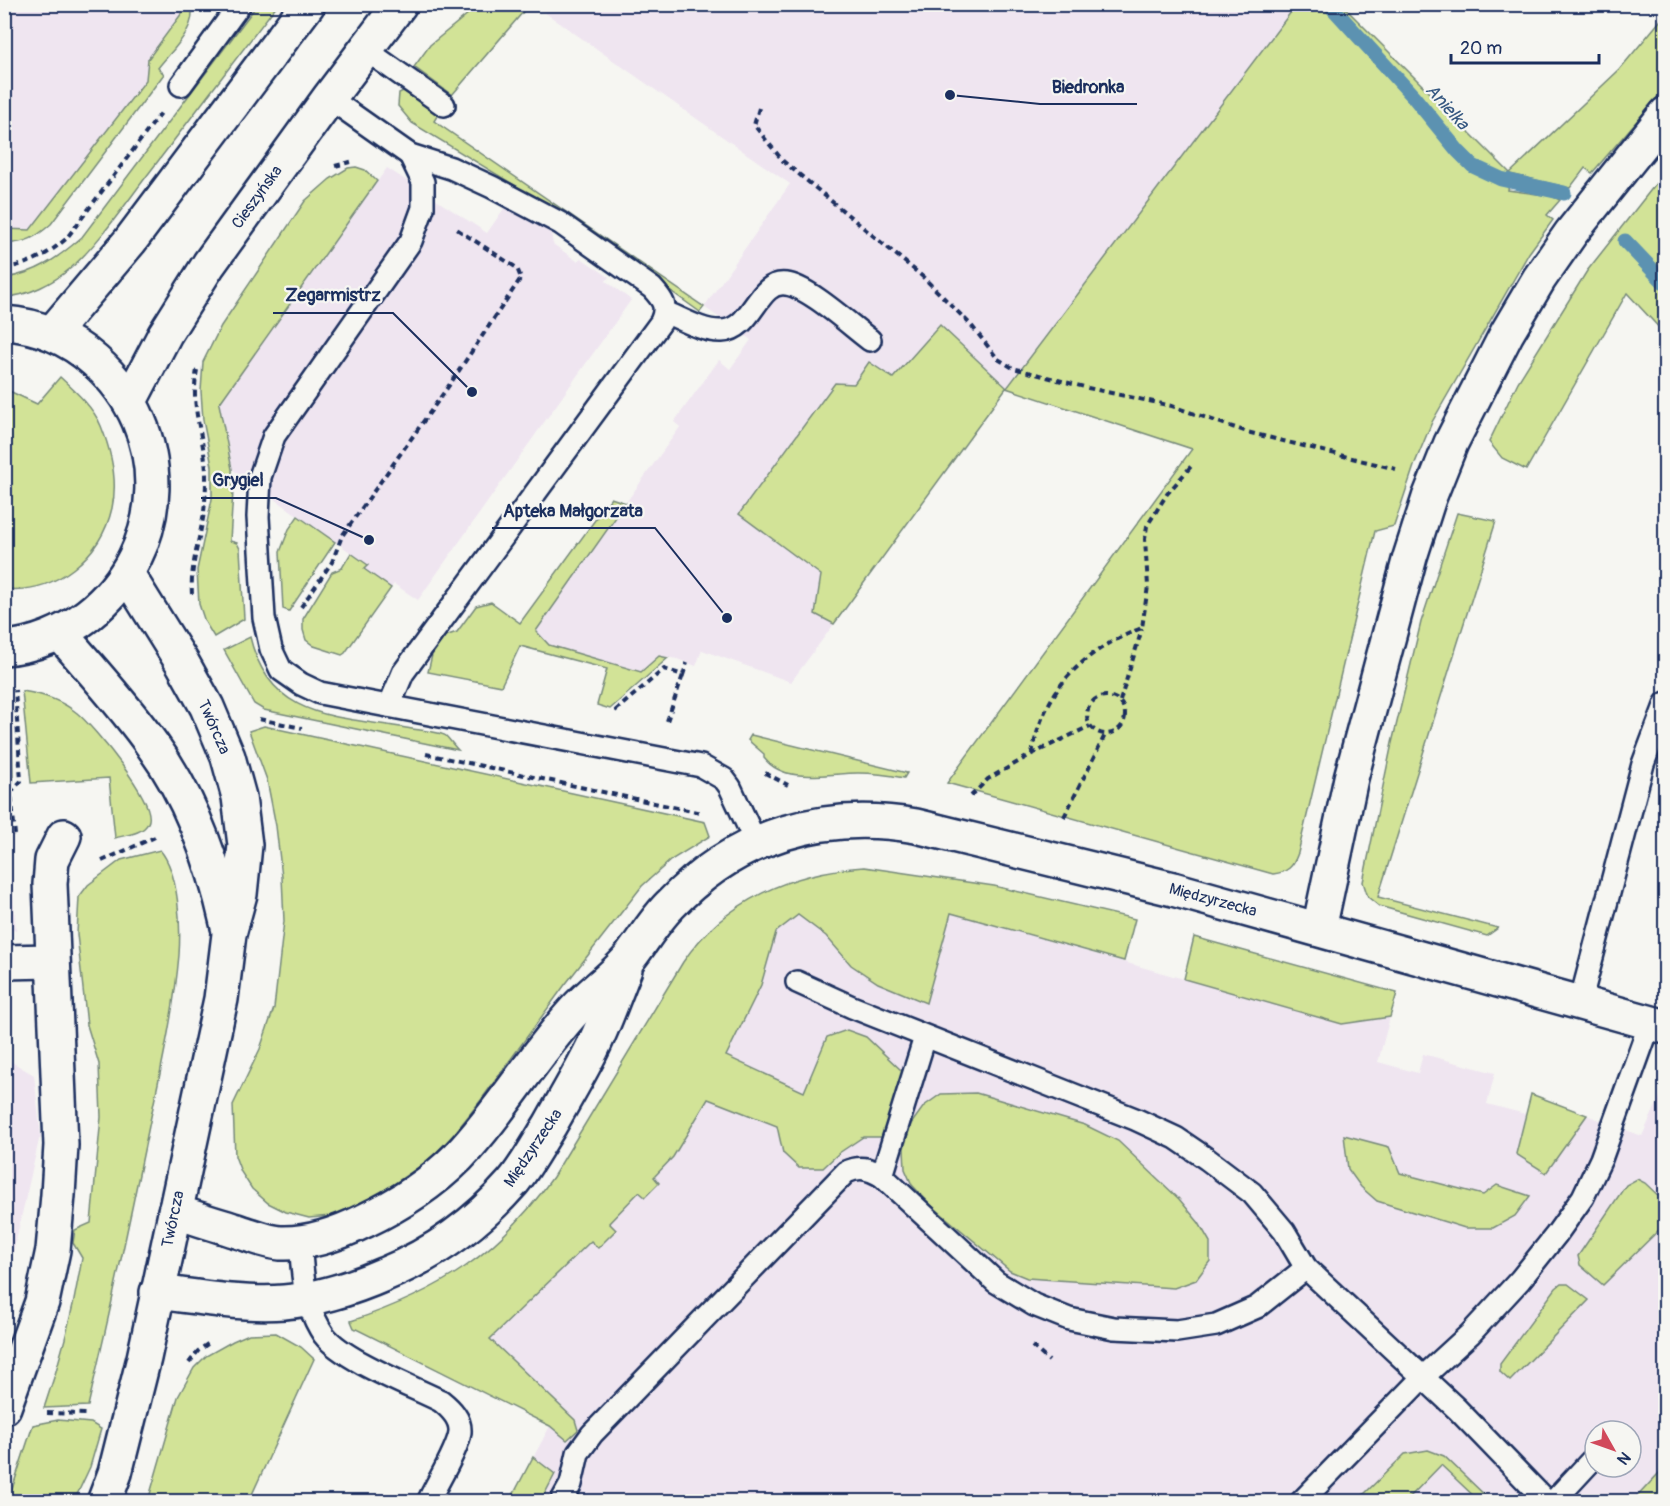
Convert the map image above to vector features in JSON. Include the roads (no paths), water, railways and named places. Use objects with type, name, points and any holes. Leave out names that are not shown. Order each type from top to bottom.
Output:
[{"type":"street","points":[[51,333],[130,241],[308,4]]},
{"type":"street","name":"Cieszyńska","points":[[130,401],[165,334],[197,282],[329,98],[400,4]]},
{"type":"street","points":[[1319,929],[1354,766],[1410,557],[1438,476],[1474,395],[1539,279],[1571,233],[1665,114]]},
{"type":"street","points":[[4,322],[51,333],[82,350],[108,372],[130,401],[147,442],[152,465],[153,488],[146,533],[127,574],[113,592],[78,623],[60,633],[38,641],[4,648]]},
{"type":"street","name":"Twórcza","points":[[104,1502],[115,1473],[128,1422],[221,999],[229,934],[240,894],[245,845],[239,797],[228,757],[207,707],[127,574]]},
{"type":"street","name":"Twórcza","points":[[60,633],[134,721],[172,776],[190,810],[205,848],[220,890],[229,934]]},
{"type":"street","name":"Międzyrzecka","points":[[175,1211],[280,1243],[319,1239],[367,1220],[406,1199],[435,1178],[458,1157],[575,1009],[630,956],[650,928],[686,888],[731,856],[756,843],[793,829],[830,822],[886,821],[916,826],[1162,886],[1658,1025]]},
{"type":"street","points":[[4,1407],[42,1302],[53,1250],[60,1145],[50,884],[52,860],[64,836]]},
{"type":"street","name":"Międzyrzecka","points":[[157,1292],[245,1303],[307,1299],[347,1289],[409,1264],[459,1232],[491,1205],[514,1180],[534,1151],[592,1048],[630,956]]},
{"type":"street","points":[[4,962],[52,961]]},
{"type":"lane","points":[[182,85],[240,4]]},
{"type":"lane","points":[[366,50],[444,105]]},
{"type":"lane","points":[[329,98],[402,150],[451,168],[560,223],[652,288],[662,299],[665,312],[661,322],[403,673],[389,706]]},
{"type":"lane","points":[[402,150],[423,182],[423,208],[411,242],[274,436],[260,477],[258,517],[264,618],[271,649],[281,670],[301,684],[320,693],[701,765],[724,779],[756,843]]},
{"type":"lane","points":[[665,312],[714,331],[725,331],[738,326],[768,288],[785,284],[804,290],[870,340]]},
{"type":"lane","points":[[1580,1003],[1643,764],[1665,703]]},
{"type":"lane","points":[[797,981],[852,1007],[1135,1119],[1176,1138],[1252,1193],[1284,1231],[1306,1268],[1457,1409],[1547,1502]]},
{"type":"lane","points":[[1301,1502],[1422,1378],[1470,1334],[1520,1281],[1556,1234],[1583,1197],[1658,1025]]},
{"type":"lane","points":[[882,1176],[925,1036]]},
{"type":"lane","points":[[570,1496],[578,1453],[592,1434],[846,1172],[856,1167],[869,1168],[882,1176],[996,1282],[1034,1305],[1069,1319],[1114,1328],[1177,1331],[1216,1324],[1257,1307],[1306,1268]]},
{"type":"lane","points":[[300,1241],[307,1299],[325,1336],[336,1347],[355,1359],[441,1401],[452,1410],[458,1421],[460,1432],[456,1446],[428,1502]]},
{"type":"lane","points":[[1552,1502],[1583,1470]]},
{"type":"waterway","name":"Anielka","points":[[1329,4],[1473,166],[1501,179],[1564,193]]},
{"type":"waterway","name":"Anielka","points":[[1625,241],[1666,284]]},
{"type":"place","name":"Biedronka","points":[[950,95]]},
{"type":"place","name":"Zegarmistrz","points":[[472,392]]},
{"type":"place","name":"Grygiel","points":[[369,540]]},
{"type":"place","name":"Apteka Małgorzata","points":[[727,618]]}]
